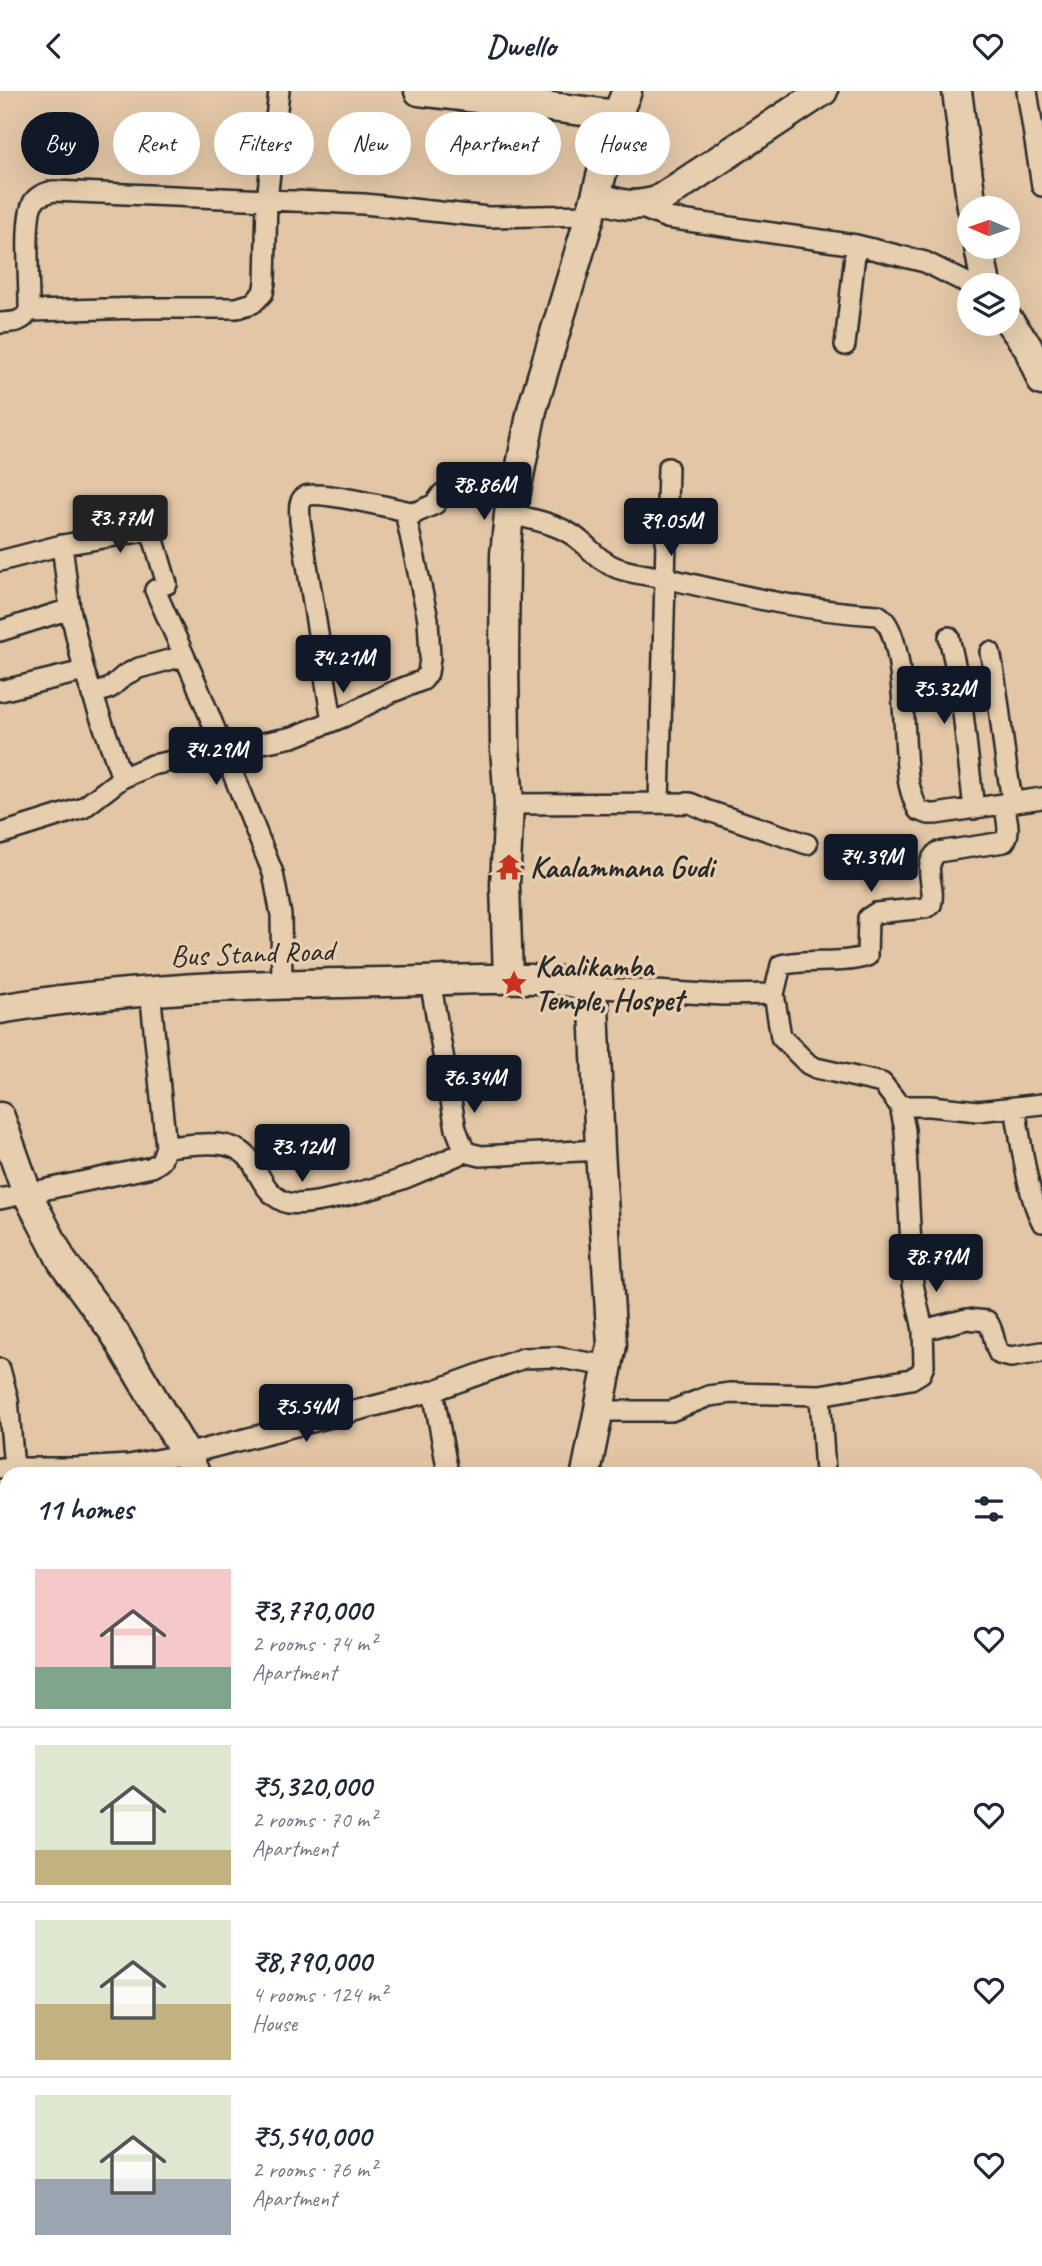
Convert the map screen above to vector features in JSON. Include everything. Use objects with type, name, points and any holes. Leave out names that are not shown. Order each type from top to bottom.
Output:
[{"type":"street","points":[[29,311],[146,307],[237,308],[253,303],[263,293],[265,282],[267,200],[279,91]]},
{"type":"street","points":[[419,91],[622,103],[532,410],[505,555],[505,747],[509,804],[505,885],[508,978]]},
{"type":"street","points":[[637,207],[657,201],[823,91]]},
{"type":"street","points":[[957,91],[970,196]]},
{"type":"street","points":[[1027,91],[1037,128],[1042,186]]},
{"type":"street","points":[[0,323],[19,322],[29,311],[28,218],[32,203],[44,193],[53,191],[364,204],[488,217],[593,206],[637,207],[667,218],[856,245],[925,262],[957,278]]},
{"type":"street","points":[[845,345],[856,245]]},
{"type":"street","points":[[1020,336],[1028,347],[1042,381]]},
{"type":"street","points":[[659,802],[668,468]]},
{"type":"street","points":[[0,834],[83,808],[122,778],[152,765],[293,737],[423,680],[428,673],[430,658],[428,619],[407,526],[409,517],[431,507],[442,493],[456,487],[513,502],[579,540],[598,558],[636,575],[664,577],[771,603],[878,615],[884,618],[891,630],[901,678],[909,782],[918,810],[929,814],[1042,797]]},
{"type":"street","points":[[332,721],[300,521],[301,502],[303,497],[309,495],[324,496],[415,513]]},
{"type":"street","points":[[0,561],[62,545],[151,530],[161,587],[184,656],[274,873],[281,915],[282,984]]},
{"type":"street","points":[[62,545],[70,609],[84,671],[122,778]]},
{"type":"street","points":[[0,631],[70,609]]},
{"type":"street","points":[[949,637],[960,688],[974,809]]},
{"type":"street","points":[[599,1411],[671,1411],[709,1396],[730,1393],[820,1395],[911,1379],[921,1373],[924,1365],[923,1330],[913,1284],[908,1165],[900,1107],[883,1083],[808,1064],[780,1037],[774,994],[781,965],[857,960],[867,956],[868,918],[876,913],[925,908],[931,905],[933,898],[929,865],[930,858],[938,852],[1004,842],[1007,838],[1009,803],[996,680],[990,652]]},
{"type":"street","points":[[92,695],[110,688],[125,675],[139,668],[184,656]]},
{"type":"street","points":[[0,691],[84,671]]},
{"type":"street","points":[[509,804],[690,803],[807,844]]},
{"type":"street","name":"Bus Stand Road","points":[[0,1009],[63,998],[150,990],[282,984],[508,978],[573,983],[585,987]]},
{"type":"street","points":[[430,980],[456,1129],[465,1152]]},
{"type":"street","points":[[585,987],[723,995],[774,994]]},
{"type":"street","points":[[585,987],[594,1006],[600,1150],[612,1319],[609,1366],[587,1467]]},
{"type":"street","points":[[13,1196],[152,1167],[161,1161],[166,1147],[150,990]]},
{"type":"street","points":[[900,1107],[930,1106],[978,1111],[1042,1104]]},
{"type":"street","points":[[1015,1108],[1026,1168],[1042,1222]]},
{"type":"street","points":[[0,1117],[13,1196],[114,1332],[190,1464]]},
{"type":"street","points":[[166,1147],[213,1143],[240,1151],[248,1156],[269,1192],[284,1202],[293,1204],[312,1204],[403,1178],[465,1152],[481,1156],[600,1150]]},
{"type":"street","points":[[923,1330],[967,1319],[978,1319],[987,1321],[990,1325],[999,1354],[1011,1357],[1042,1352]]},
{"type":"street","points":[[94,1467],[190,1464],[433,1391],[524,1358],[554,1357],[609,1366]]},
{"type":"street","points":[[0,1369],[8,1399],[7,1467]]},
{"type":"street","points":[[433,1391],[448,1467]]},
{"type":"street","points":[[820,1395],[825,1467]]},
{"type":"place","name":"Kaalammana Gudi","points":[[509,867]]},
{"type":"place","name":"Kaalikamba Temple, Hospet","points":[[514,983]]}]
